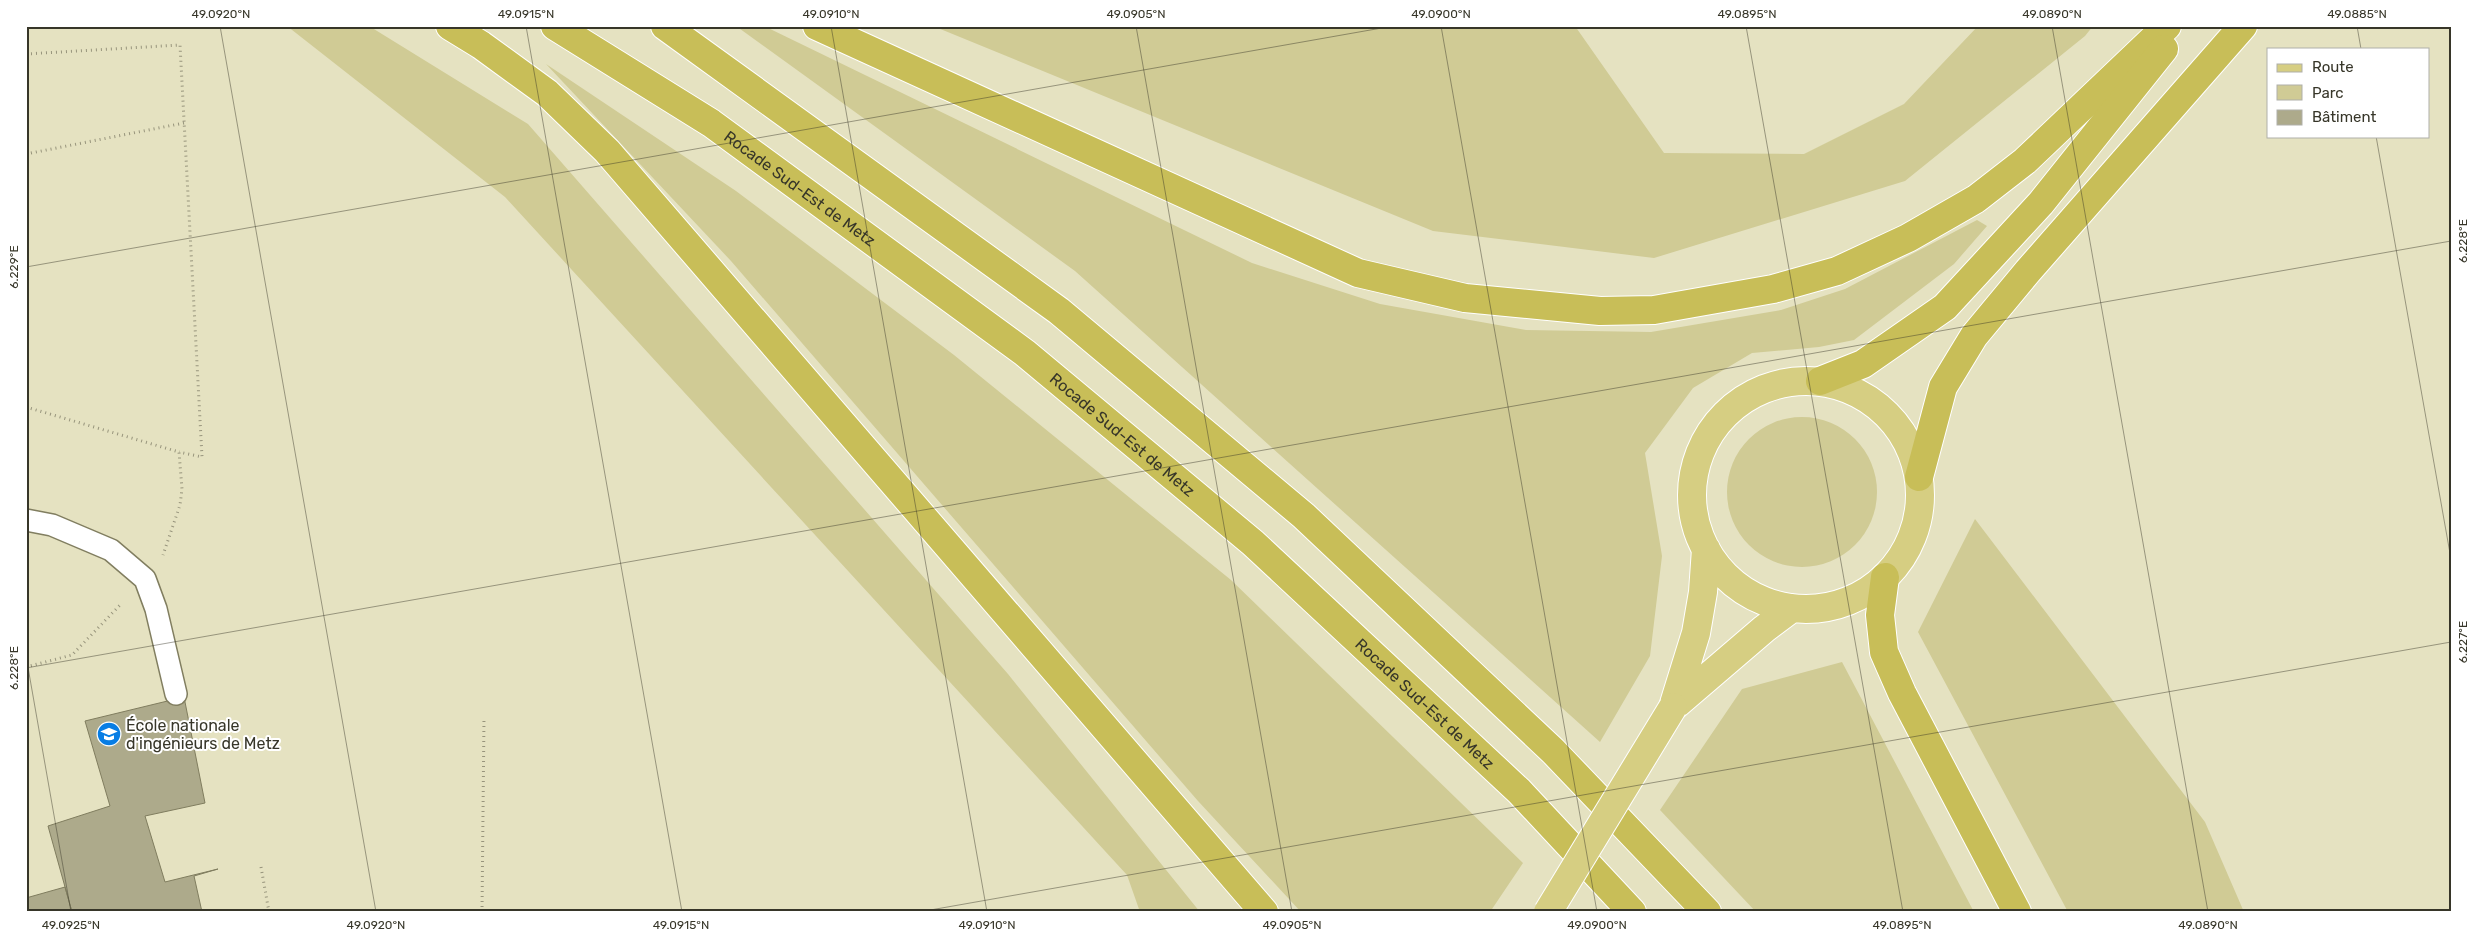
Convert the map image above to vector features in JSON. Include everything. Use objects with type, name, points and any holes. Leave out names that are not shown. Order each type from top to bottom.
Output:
[{"type":"highway","points":[[450,26],[481,45],[547,93],[607,151],[1264,912]]},
{"type":"highway","name":"Rocade Sud-Est de Metz","points":[[555,26],[711,122],[1032,359],[1261,550],[1519,791],[1632,912]]},
{"type":"highway","points":[[665,26],[1059,310],[1304,516],[1553,751],[1707,912]]},
{"type":"highway","points":[[816,26],[1358,273],[1465,298],[1600,311],[1654,310],[1773,289],[1837,271],[1908,238],[1976,199],[2025,161],[2167,26]]},
{"type":"highway","points":[[1820,381],[1863,364],[1946,307],[2041,203],[2182,26]]},
{"type":"highway","points":[[1919,477],[1942,387],[1974,336],[2028,271],[2243,26]]},
{"type":"highway","points":[[1885,577],[1880,615],[1884,652],[1902,693],[2017,912]]},
{"type":"main road","points":[[1792,381],[1820,381],[1855,391],[1885,413],[1908,442],[1919,477],[1920,504],[1914,531],[1903,556],[1885,577],[1852,600],[1812,609],[1792,608],[1766,602],[1742,589],[1722,571],[1706,549],[1696,523],[1692,496],[1695,468],[1704,442],[1720,419],[1741,400],[1766,387],[1792,381]]},
{"type":"main road","points":[[1548,912],[1673,707],[1696,633],[1703,592],[1706,549]]},
{"type":"main road","points":[[1673,707],[1764,629],[1792,608]]},
{"type":"lane","points":[[26,520],[52,525],[111,550],[145,579],[156,608],[176,694]]},
{"type":"path","points":[[26,54],[180,45],[202,457],[26,407]]},
{"type":"path","points":[[26,154],[184,122]]},
{"type":"path","points":[[26,667],[72,655],[160,564],[180,505],[182,489],[179,452]]},
{"type":"path","points":[[482,912],[484,717]]},
{"type":"path","points":[[261,867],[269,912]]},
{"type":"green space","points":[[287,26],[369,26],[528,124],[1008,674],[1200,912],[1140,912],[1127,875],[505,197]]},
{"type":"green space","points":[[736,26],[764,26],[1252,263],[1380,304],[1526,330],[1651,332],[1781,310],[1845,289],[1977,220],[1987,226],[1954,264],[1854,340],[1819,347],[1752,353],[1693,388],[1645,453],[1662,556],[1650,656],[1600,742],[1075,271]]},
{"type":"green space","points":[[933,26],[1575,26],[1664,153],[1804,154],[1904,104],[1978,26],[2093,26],[2085,36],[1905,181],[1654,258],[1433,231]]},
{"type":"green space","points":[[546,64],[736,191],[954,355],[1231,580],[1523,863],[1490,912],[1301,912],[1198,801],[731,261]]},
{"type":"green space","points":[[1802,417],[1831,423],[1855,439],[1871,463],[1877,492],[1871,521],[1855,545],[1831,561],[1802,567],[1773,561],[1749,545],[1733,521],[1727,492],[1733,463],[1749,439],[1773,423]]},
{"type":"green space","points":[[1975,519],[2205,822],[2244,912],[2068,912],[1918,632]]},
{"type":"green space","points":[[1842,662],[1974,912],[1756,912],[1660,810],[1742,689]]},
{"type":"building","points":[[184,697],[205,803],[145,816],[165,882],[218,869],[194,876],[202,912],[72,912],[48,826],[110,806],[85,721]]},
{"type":"building","points":[[65,887],[72,912],[26,912],[26,898]]},
{"type":"place","name":"École nationale d'ingénieurs de Metz","points":[[109,734]]}]
